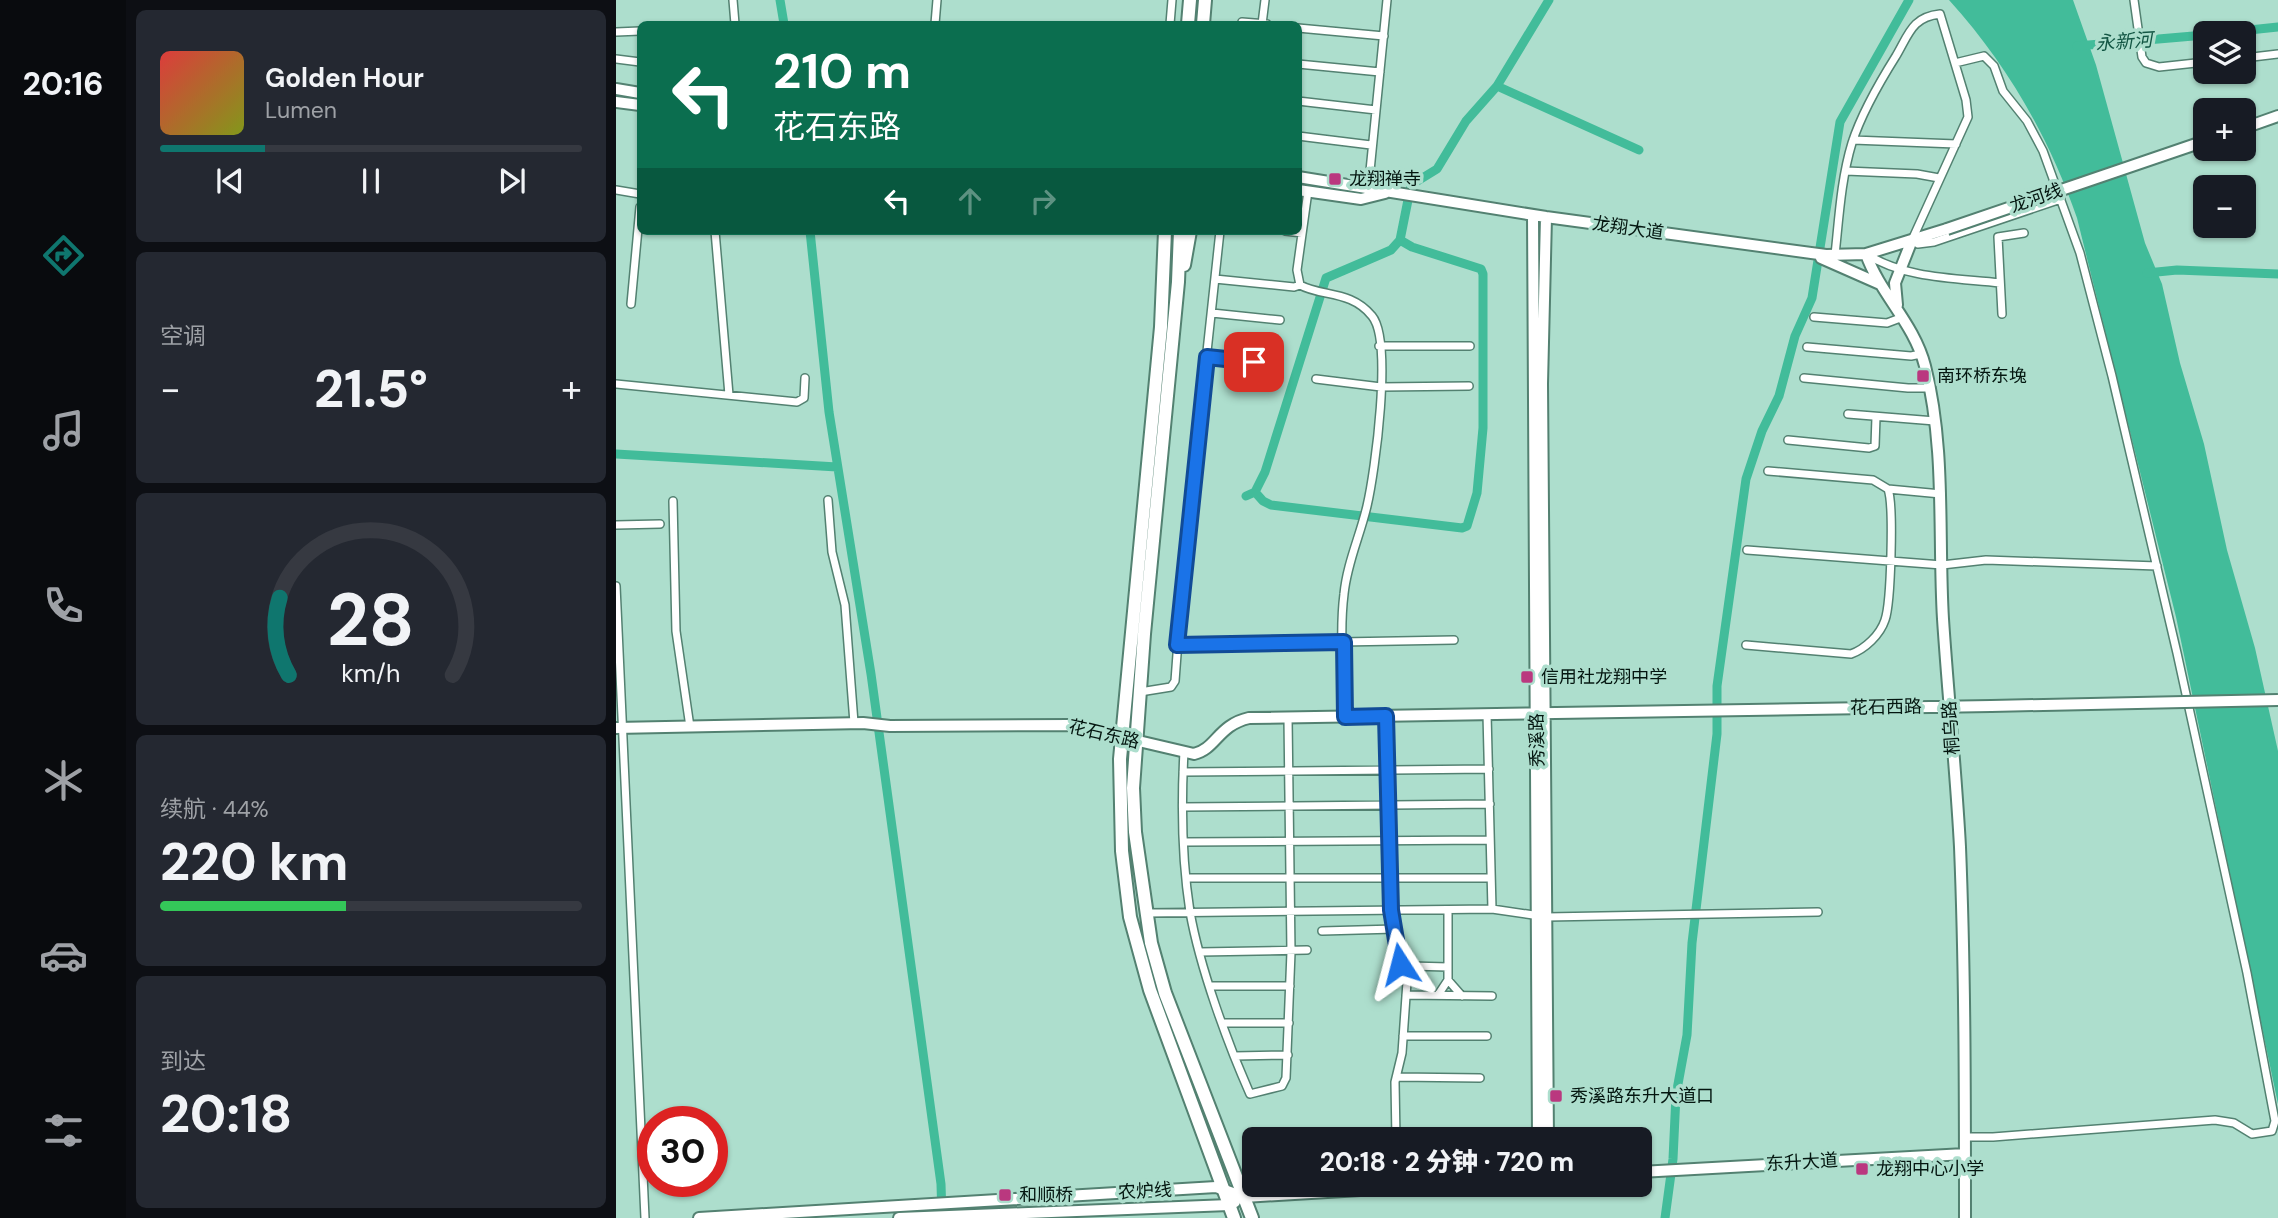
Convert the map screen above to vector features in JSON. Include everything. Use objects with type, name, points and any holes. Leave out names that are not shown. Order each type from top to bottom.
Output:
[{"type":"main road","points":[[1188,21],[1190,0]]},
{"type":"main road","points":[[1203,21],[1205,0]]},
{"type":"main road","points":[[1165,235],[1160,327],[1122,738],[1121,829],[1133,930],[1159,1016],[1234,1218]]},
{"type":"main road","points":[[1180,235],[1178,282],[1136,741],[1135,832],[1151,943],[1170,1005],[1242,1191]]},
{"type":"main road","points":[[1178,282],[1185,264],[1189,235]]},
{"type":"main road","points":[[1244,1197],[1252,1218]]},
{"type":"street","points":[[733,0],[735,21]]},
{"type":"street","points":[[934,21],[937,0]]},
{"type":"street","points":[[1170,21],[1172,0]]},
{"type":"street","points":[[1264,21],[1265,0]]},
{"type":"street","points":[[1368,192],[1387,0],[1380,0]]},
{"type":"street","points":[[2134,0],[2142,57],[2150,66],[2193,63]]},
{"type":"street","points":[[1814,317],[1887,323],[1900,313],[1895,283],[1899,269],[1965,127],[1968,110],[1940,14],[1922,17],[1882,78],[1853,140],[1830,255]]},
{"type":"street","points":[[1302,28],[1384,36]]},
{"type":"street","points":[[616,32],[637,31]]},
{"type":"street","points":[[2256,57],[2278,54]]},
{"type":"street","points":[[1955,63],[1984,56],[1994,66],[2003,91],[2027,121],[2043,151],[2080,253],[2110,365],[2157,566],[2246,973],[2275,1127],[2272,1131],[2252,1134],[2234,1123],[2215,1120],[1965,1137]]},
{"type":"street","points":[[616,59],[637,62]]},
{"type":"street","points":[[1302,64],[1380,72]]},
{"type":"street","points":[[616,89],[637,92]]},
{"type":"street","points":[[1302,101],[1376,110]]},
{"type":"street","points":[[616,102],[637,105]]},
{"type":"street","points":[[2256,124],[2278,116]]},
{"type":"street","points":[[1302,136],[1371,145]]},
{"type":"street","points":[[1853,140],[1956,144]]},
{"type":"street","name":"龙河线","points":[[1866,254],[2193,145]]},
{"type":"street","points":[[1846,171],[1917,174],[1939,178]]},
{"type":"street","name":"龙翔大道","points":[[1302,178],[1368,192]]},
{"type":"street","points":[[616,190],[637,194]]},
{"type":"street","points":[[1302,233],[1303,191]]},
{"type":"street","name":"龙翔大道","points":[[1303,191],[1342,197],[1368,192],[1391,192],[1546,217],[1830,255],[1866,254]]},
{"type":"street","points":[[1912,240],[1918,244],[1934,242],[2062,199]]},
{"type":"street","name":"秀溪路","points":[[1533,215],[1548,1127]]},
{"type":"street","name":"秀溪路","points":[[1541,713],[1542,384],[1546,217]]},
{"type":"street","points":[[2002,314],[1998,237],[2024,233]]},
{"type":"street","points":[[631,304],[637,235]]},
{"type":"street","points":[[715,235],[729,395]]},
{"type":"street","points":[[1140,692],[1171,687],[1175,681],[1220,235]]},
{"type":"street","points":[[1302,235],[1297,277],[1300,285],[1307,289],[1335,293],[1366,310],[1376,322],[1379,346],[1379,425],[1368,500],[1345,588],[1345,717]]},
{"type":"street","points":[[1809,252],[1882,285]]},
{"type":"street","points":[[1866,254],[1899,269],[2000,283]]},
{"type":"street","name":"桐乌路","points":[[1866,254],[1871,270],[1900,313],[1921,354],[1930,388],[1934,421],[1941,494],[1943,616],[1959,846],[1965,1218]]},
{"type":"street","points":[[1215,279],[1294,287],[1300,285]]},
{"type":"street","points":[[1212,313],[1280,320]]},
{"type":"street","points":[[1379,346],[1470,346]]},
{"type":"street","points":[[1807,347],[1911,356],[1921,354]]},
{"type":"street","points":[[1207,357],[1277,364]]},
{"type":"street","points":[[616,384],[797,402],[804,398],[805,378]]},
{"type":"street","points":[[1316,379],[1381,387],[1469,386]]},
{"type":"street","points":[[1804,379],[1930,388]]},
{"type":"street","points":[[1848,414],[1934,421]]},
{"type":"street","points":[[1788,440],[1869,448],[1875,446],[1876,416]]},
{"type":"street","points":[[1768,471],[1873,480],[1888,489],[1941,494]]},
{"type":"street","points":[[1746,645],[1851,654],[1860,651],[1874,638],[1886,617],[1893,513],[1888,489]]},
{"type":"street","points":[[828,500],[832,552],[845,605],[859,723]]},
{"type":"street","points":[[673,501],[676,631],[690,727]]},
{"type":"street","points":[[616,525],[660,524]]},
{"type":"street","points":[[1747,550],[1942,565],[1986,560],[2157,566]]},
{"type":"street","points":[[616,586],[620,728],[645,1218]]},
{"type":"street","points":[[1177,645],[1454,640]]},
{"type":"street","name":"花石西路","points":[[1541,713],[2278,700]]},
{"type":"street","points":[[1288,718],[1290,986],[1286,1078],[1282,1086],[1251,1094],[1211,986],[1190,912],[1184,842],[1184,752],[1201,752],[1234,722],[1249,718],[1541,713]]},
{"type":"street","points":[[1488,714],[1492,909]]},
{"type":"street","points":[[1386,716],[1391,910],[1400,964],[1404,970],[1406,995],[1397,1077],[1396,1127]]},
{"type":"street","name":"花石东路","points":[[620,728],[859,723],[890,726],[1070,724],[1184,752]]},
{"type":"street","points":[[1183,772],[1489,768]]},
{"type":"street","points":[[1183,807],[1490,804]]},
{"type":"street","points":[[1184,842],[1490,840]]},
{"type":"street","points":[[1186,878],[1491,878]]},
{"type":"street","points":[[1145,913],[1492,909],[1543,917],[1818,912]]},
{"type":"street","points":[[1438,995],[1448,980],[1448,910]]},
{"type":"street","name":"秀溪路","points":[[1538,1127],[1543,917]]},
{"type":"street","points":[[1322,931],[1395,929]]},
{"type":"street","points":[[1200,952],[1307,950]]},
{"type":"street","points":[[1404,970],[1410,966],[1448,967]]},
{"type":"street","points":[[1448,980],[1462,996]]},
{"type":"street","points":[[1211,986],[1290,986]]},
{"type":"street","points":[[1406,995],[1492,996]]},
{"type":"street","points":[[1224,1023],[1289,1023]]},
{"type":"street","points":[[1403,1035],[1487,1036]]},
{"type":"street","points":[[1235,1056],[1288,1055]]},
{"type":"street","points":[[1397,1077],[1480,1078]]},
{"type":"street","name":"东升大道","points":[[1652,1172],[1965,1154]]},
{"type":"street","name":"农炉线","points":[[699,1218],[1223,1188],[1242,1195]]},
{"type":"street","name":"农炉线","points":[[899,1218],[1153,1213],[1229,1205],[1242,1197]]},
{"type":"street","points":[[929,1217],[930,1203]]},
{"type":"shaded area","points":[[1949,0],[2073,0],[2096,65],[2145,243],[2162,284],[2180,363],[2204,444],[2227,550],[2255,648],[2278,751],[2278,1104],[2176,617],[2077,218],[2053,159],[2024,103],[1990,50]]},
{"type":"waterway","points":[[780,0],[784,21]]},
{"type":"waterway","points":[[1246,496],[1255,492],[1265,472],[1326,278],[1391,250],[1400,240],[1411,185],[1437,169],[1466,121],[1497,86],[1549,0]]},
{"type":"waterway","points":[[1665,1218],[1673,1159],[1676,1095],[1687,1035],[1692,943],[1717,734],[1717,686],[1746,479],[1762,431],[1779,396],[1795,336],[1812,298],[1840,122],[1909,0]]},
{"type":"waterway","name":"永新河","points":[[2256,29],[2278,27]]},
{"type":"waterway","name":"永新河","points":[[2077,46],[2193,36]]},
{"type":"waterway","points":[[1497,86],[1639,150]]},
{"type":"waterway","points":[[810,235],[829,412],[871,674],[941,1184],[942,1218]]},
{"type":"waterway","points":[[1255,492],[1271,505],[1462,528],[1467,526],[1477,493],[1483,428],[1483,274],[1481,269],[1412,247],[1400,240]]},
{"type":"waterway","points":[[2147,273],[2177,270],[2278,274]]},
{"type":"waterway","points":[[616,454],[837,467]]},
{"type":"place","name":"龙翔禅寺","points":[[1335,179]]},
{"type":"place","name":"南环桥东堍","points":[[1923,376]]},
{"type":"place","name":"信用社龙翔中学","points":[[1527,677]]},
{"type":"place","name":"秀溪路东升大道口","points":[[1556,1096]]},
{"type":"place","name":"龙翔中心小学","points":[[1862,1169]]},
{"type":"place","name":"和顺桥","points":[[1005,1195]]},
{"type":"route","points":[[1254,362],[1207,357],[1177,645],[1344,642],[1345,717],[1386,716],[1391,910],[1400,964]]}]
